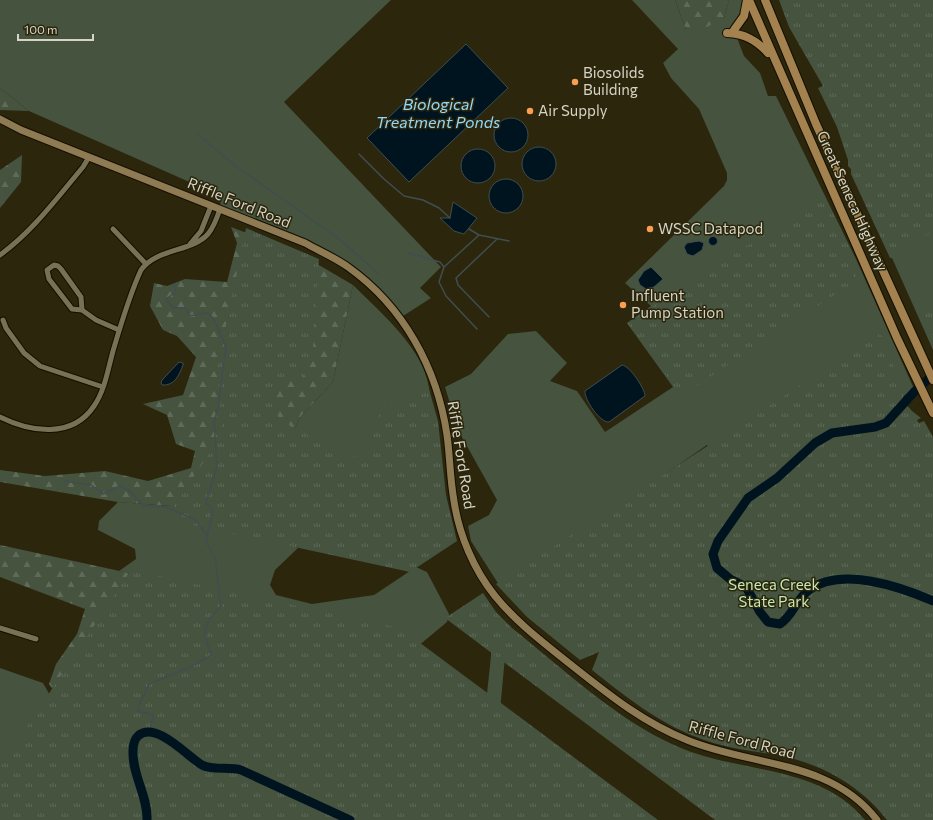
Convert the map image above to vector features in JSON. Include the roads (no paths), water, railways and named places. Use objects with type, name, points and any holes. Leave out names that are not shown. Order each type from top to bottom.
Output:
[{"type":"main road","points":[[748,0],[744,16],[730,32],[743,35],[754,41],[774,60]]},
{"type":"main road","name":"Great Seneca Highway","points":[[748,0],[906,355],[932,410]]},
{"type":"main road","name":"Great Seneca Highway","points":[[765,0],[816,124],[933,380]]},
{"type":"street","name":"Riffle Ford Road","points":[[0,119],[23,131],[305,244],[347,266],[376,291],[400,318],[419,347],[437,388],[447,436],[454,501],[462,534],[481,575],[494,595],[519,622],[624,707],[658,727],[689,741],[715,749],[795,768],[823,778],[847,792],[863,805],[877,820]]},
{"type":"street","points":[[0,255],[34,225],[89,157]]},
{"type":"street","points":[[189,244],[201,231],[211,206]]},
{"type":"street","points":[[0,417],[17,426],[39,430],[51,430],[66,427],[81,418],[93,408],[103,387],[119,330],[137,279],[146,264],[157,256],[201,240],[208,234],[220,209]]},
{"type":"street","points":[[113,229],[146,264]]},
{"type":"street","points":[[82,310],[81,297],[66,275],[58,266],[50,267],[47,270],[48,278],[72,309],[82,310],[96,320],[119,330]]},
{"type":"street","points":[[3,320],[6,328],[24,353],[40,366],[103,387]]},
{"type":"street","points":[[0,628],[36,639]]},
{"type":"water","name":"Biological Treatment Ponds","points":[[466,44],[508,88],[409,182],[367,138]]},
{"type":"water","points":[[508,118],[514,118],[518,119],[525,125],[528,135],[527,142],[521,149],[514,152],[508,152],[504,151],[497,145],[494,138],[494,132],[495,128],[501,121]]},
{"type":"water","points":[[536,147],[542,147],[546,148],[553,154],[556,164],[555,171],[549,178],[542,181],[536,181],[532,180],[525,174],[522,167],[522,161],[523,157],[529,150]]},
{"type":"water","points":[[475,149],[481,149],[485,150],[492,156],[495,166],[494,173],[488,180],[481,183],[475,183],[471,182],[464,176],[461,169],[461,163],[462,159],[468,152]]},
{"type":"water","points":[[503,179],[509,179],[513,180],[520,186],[523,196],[522,203],[516,210],[509,213],[503,213],[499,212],[492,206],[489,199],[489,193],[490,189],[496,182]]},
{"type":"water","points":[[453,202],[477,218],[464,234],[454,231],[440,218],[450,218]]},
{"type":"water","points":[[713,236],[718,241],[713,246],[708,241]]},
{"type":"water","points":[[699,241],[704,243],[702,250],[693,256],[687,254],[684,247],[687,243]]},
{"type":"water","points":[[651,267],[663,279],[654,287],[646,289],[640,285],[638,280],[644,271]]},
{"type":"water","points":[[179,362],[183,363],[183,365],[176,379],[170,384],[162,385],[161,382],[163,379]]},
{"type":"water","points":[[622,365],[629,369],[636,378],[643,388],[645,396],[609,422],[605,421],[601,419],[593,410],[585,395],[585,391]]},
{"type":"waterway","points":[[196,133],[237,167],[338,238],[379,274]]},
{"type":"waterway","points":[[359,154],[384,179],[404,196],[423,200],[439,208],[450,218]]},
{"type":"waterway","points":[[469,229],[479,235],[509,241]]},
{"type":"waterway","points":[[477,329],[446,296],[439,282],[444,267],[479,235]]},
{"type":"waterway","points":[[489,317],[458,285],[456,278],[497,239]]},
{"type":"waterway","points":[[408,253],[440,262],[444,267]]},
{"type":"waterway","points":[[150,732],[153,715],[138,711],[139,705],[149,684],[190,667],[212,655],[205,635],[207,623],[221,607],[215,558],[206,542],[213,510],[206,503],[217,465],[214,422],[218,408],[226,346],[213,318],[208,313],[189,316],[186,308],[173,308],[166,299],[176,292],[174,285]]},
{"type":"waterway","points":[[933,375],[915,391],[886,423],[875,427],[832,433],[815,443],[777,478],[748,498],[718,541],[713,554],[717,568],[730,579],[746,587],[760,612],[768,622],[780,624],[788,617],[801,598],[809,590],[822,583],[837,580],[854,579],[871,581],[905,590],[933,601]]},
{"type":"waterway","points":[[64,481],[91,485],[103,494],[120,486],[131,492],[144,506],[166,507],[196,520],[207,536]]},
{"type":"waterway","points":[[147,820],[145,802],[133,760],[133,751],[136,738],[146,732],[163,736],[206,767],[241,770],[350,820]]},
{"type":"place","name":"Biosolids Building","points":[[575,82]]},
{"type":"place","name":"Air Supply","points":[[530,111]]},
{"type":"place","name":"WSSC Datapod","points":[[650,229]]},
{"type":"place","name":"Influent Pump Station","points":[[623,305]]},
{"type":"park label","name":"Seneca Creek State Park","points":[[774,594]]}]
